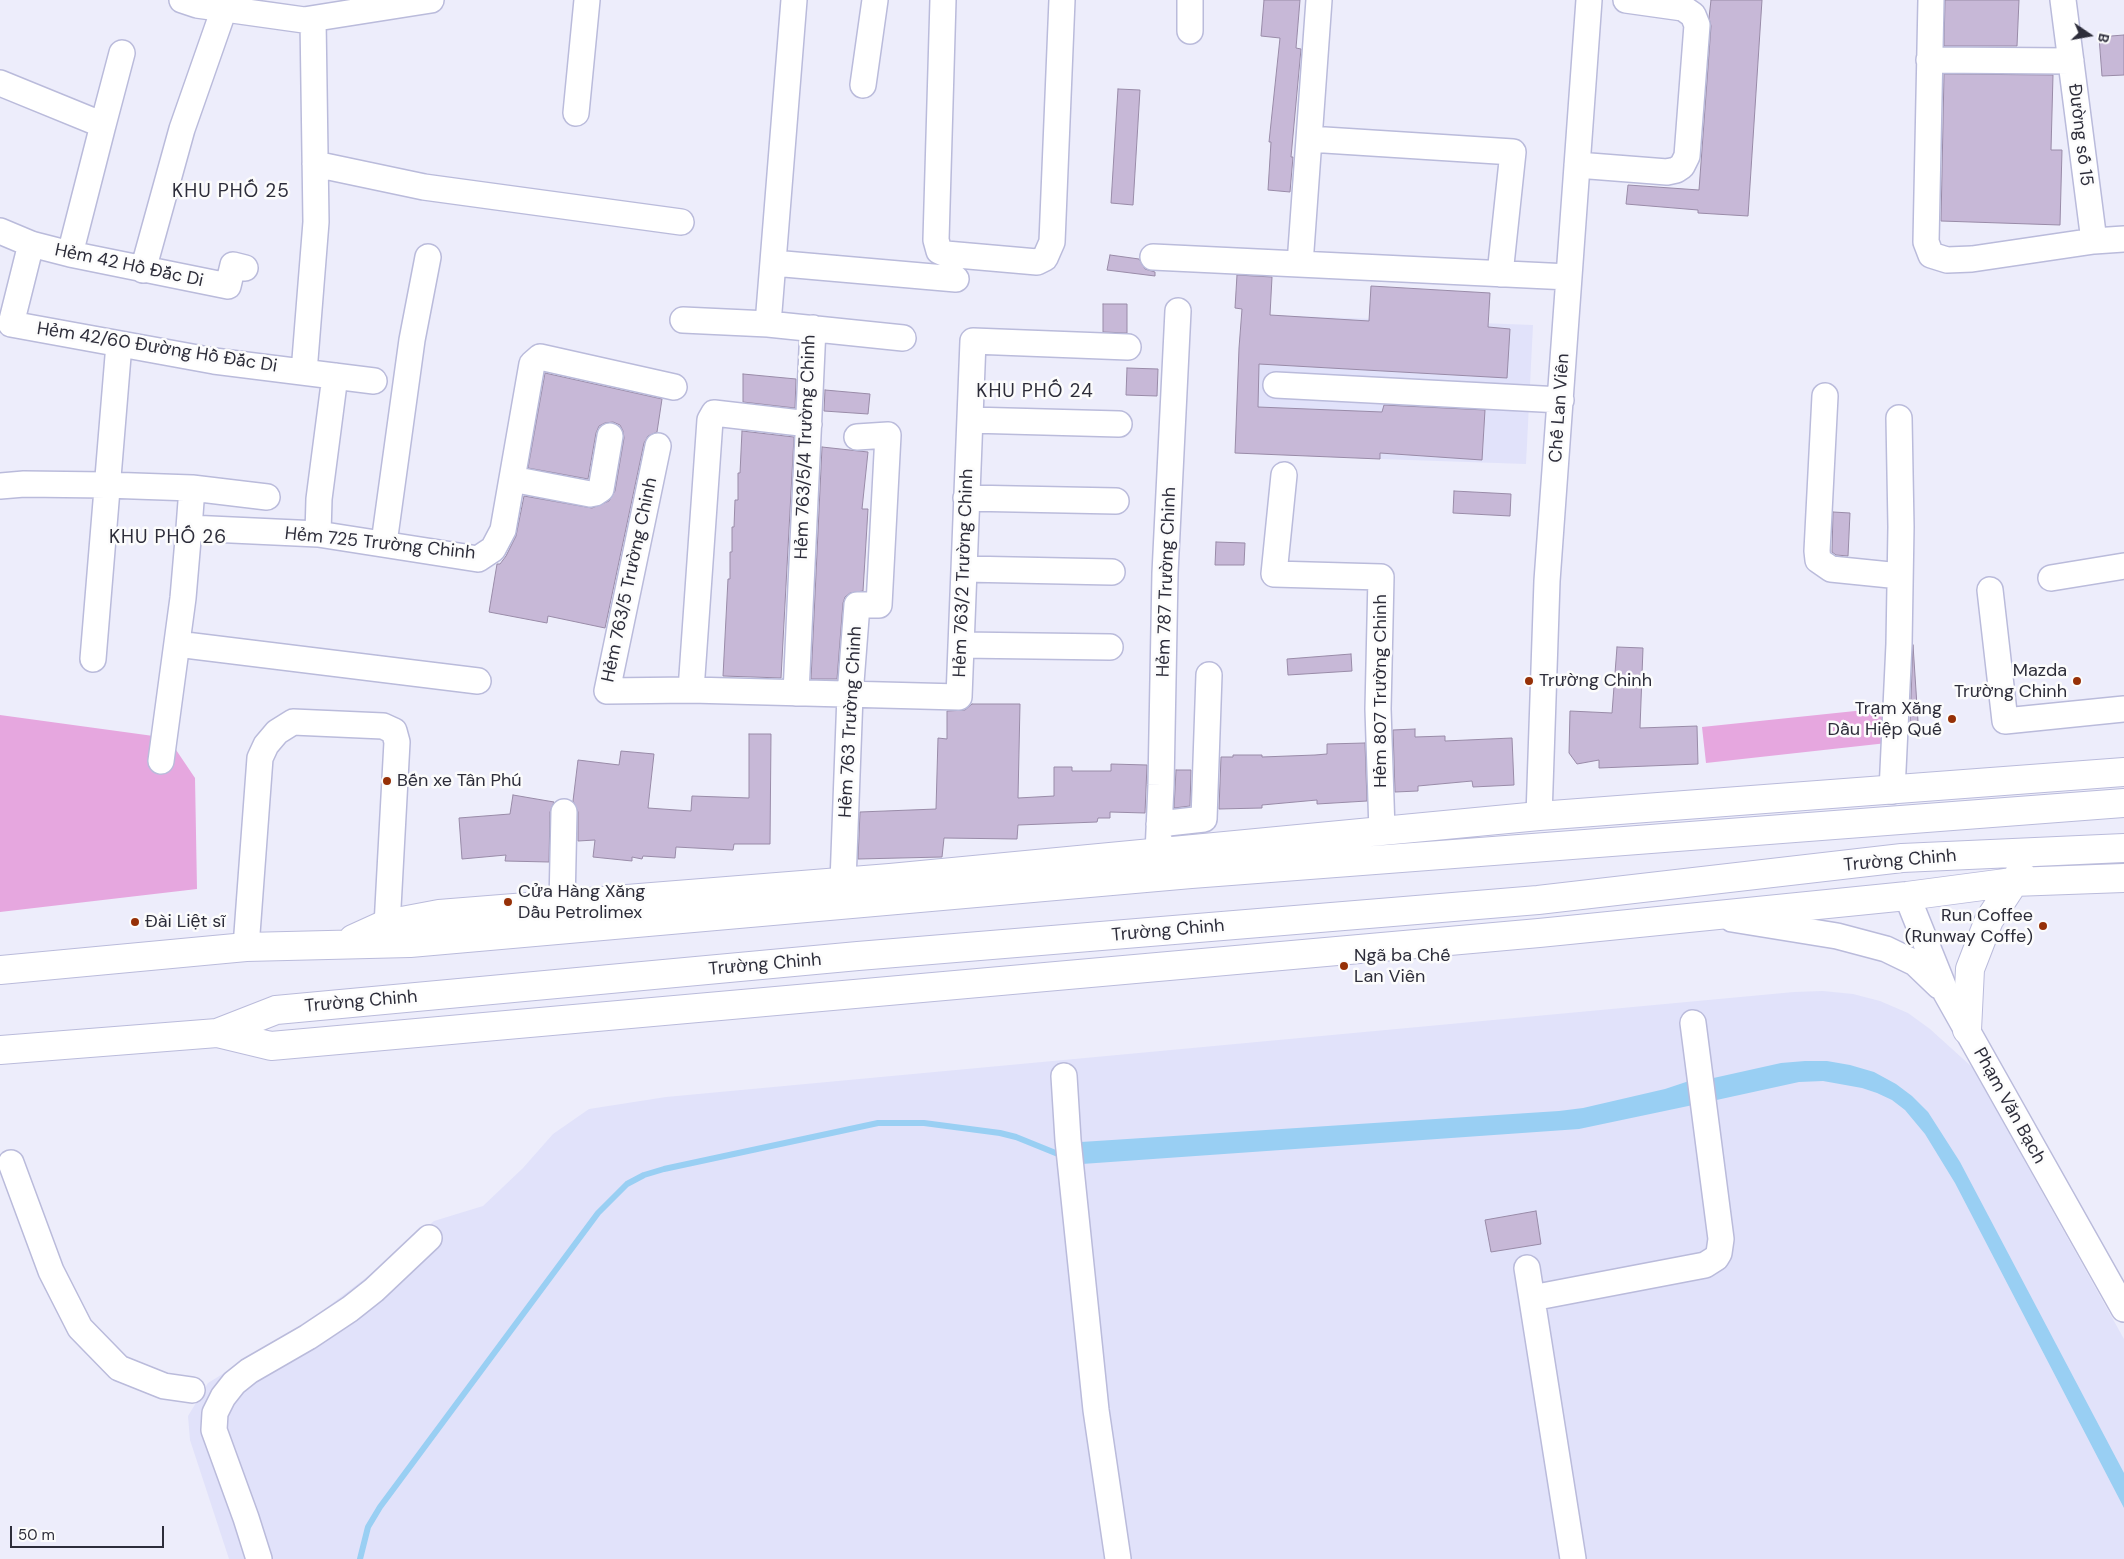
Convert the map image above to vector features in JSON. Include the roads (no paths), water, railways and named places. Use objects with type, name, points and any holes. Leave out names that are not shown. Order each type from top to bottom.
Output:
[{"type":"main road","points":[[0,970],[246,947],[335,946],[386,934],[440,914],[843,882],[1539,816],[1892,791],[2124,772]]},
{"type":"main road","points":[[1892,791],[1907,896]]},
{"type":"main road","points":[[386,934],[410,943],[1191,874],[2124,803]]},
{"type":"main road","name":"Trường Chinh","points":[[217,1034],[276,1010],[1538,900],[1902,858],[2124,848]]},
{"type":"main road","points":[[1967,1030],[1970,969],[1988,920],[2033,853]]},
{"type":"main road","name":"Trường Chinh","points":[[0,1050],[217,1034],[271,1046],[1539,933],[1907,896],[2014,882],[2124,878]]},
{"type":"main road","points":[[695,972],[748,1002]]},
{"type":"street","points":[[182,0],[197,5],[224,9],[268,8],[304,20],[431,0]]},
{"type":"street","points":[[576,113],[587,0]]},
{"type":"street","points":[[768,324],[794,0]]},
{"type":"street","points":[[863,85],[875,0]]},
{"type":"street","points":[[943,0],[936,240],[938,251],[946,254],[1037,262],[1045,258],[1052,242],[1062,0]]},
{"type":"street","points":[[1190,0],[1190,31]]},
{"type":"street","points":[[1300,264],[1319,0]]},
{"type":"street","name":"Chế Lan Viên","points":[[1539,816],[1548,581],[1589,0]]},
{"type":"street","points":[[1577,165],[1667,172],[1682,166],[1687,156],[1697,25],[1693,15],[1683,8],[1626,0]]},
{"type":"street","points":[[1931,0],[1926,242],[1932,254],[1947,260],[1972,259],[2094,241],[2124,239]]},
{"type":"street","name":"Đường số 15","points":[[2063,0],[2094,241]]},
{"type":"street","points":[[142,270],[182,129],[224,9]]},
{"type":"street","points":[[304,372],[316,222],[313,19]]},
{"type":"street","points":[[70,254],[122,53]]},
{"type":"street","points":[[1929,60],[2071,61]]},
{"type":"street","points":[[0,83],[103,125]]},
{"type":"street","points":[[1309,140],[1513,152],[1500,274]]},
{"type":"street","points":[[315,164],[424,187],[681,222]]},
{"type":"street","name":"Hẻm 42 Hồ Đắc Di","points":[[0,230],[31,244],[70,254],[228,286],[233,265],[244,268]]},
{"type":"street","name":"Hẻm 42/60 Đường Hồ Đắc Di","points":[[31,244],[11,324],[214,361],[374,381]]},
{"type":"street","points":[[384,543],[412,340],[428,256]]},
{"type":"street","points":[[1153,257],[1569,277]]},
{"type":"street","points":[[773,263],[956,280]]},
{"type":"street","name":"Hẻm 787 Trường Chinh","points":[[1158,852],[1165,573],[1178,311]]},
{"type":"street","name":"Hẻm 763/5/4 Trường Chinh","points":[[682,320],[813,328],[796,693]]},
{"type":"street","points":[[813,328],[903,338]]},
{"type":"street","name":"Hẻm 763/2 Trường Chinh","points":[[850,695],[959,697],[973,341],[1128,347]]},
{"type":"street","points":[[93,659],[119,344]]},
{"type":"street","name":"Hẻm 725 Trường Chinh","points":[[189,528],[318,534],[478,559],[493,549],[503,530],[532,364],[540,356],[674,387]]},
{"type":"street","points":[[318,534],[319,499],[336,376]]},
{"type":"street","points":[[1276,385],[1561,400]]},
{"type":"street","points":[[1825,396],[1818,560],[1831,569],[1900,576]]},
{"type":"street","points":[[691,690],[710,420],[714,413],[809,424]]},
{"type":"street","points":[[1892,791],[1900,576],[1899,418]]},
{"type":"street","points":[[970,420],[1119,424]]},
{"type":"street","name":"Hẻm 763 Trường Chinh","points":[[843,882],[850,695],[857,605],[879,605],[888,435],[857,437]]},
{"type":"street","points":[[512,479],[595,493],[601,489],[610,436]]},
{"type":"street","name":"Hẻm 763/5 Trường Chinh","points":[[658,446],[607,691],[691,690],[850,695]]},
{"type":"street","name":"Hẻm 807 Trường Chinh","points":[[1284,475],[1274,574],[1381,577],[1378,709],[1382,831]]},
{"type":"street","points":[[0,486],[24,484],[192,488],[267,497]]},
{"type":"street","points":[[162,762],[177,644],[192,488]]},
{"type":"street","points":[[966,498],[1116,502]]},
{"type":"street","points":[[2052,578],[2124,566]]},
{"type":"street","points":[[964,569],[1112,572]]},
{"type":"street","points":[[1990,590],[2005,721],[2124,709]]},
{"type":"street","points":[[177,644],[478,681]]},
{"type":"street","points":[[961,645],[1110,646]]},
{"type":"street","points":[[1159,824],[1204,819],[1208,675]]},
{"type":"street","points":[[246,947],[260,758],[266,745],[277,732],[293,722],[383,726],[394,731],[397,742],[386,934]]},
{"type":"street","points":[[562,904],[564,812]]},
{"type":"street","name":"Phạm Văn Bạch","points":[[1907,896],[1946,992],[2124,1310]]},
{"type":"street","points":[[1710,916],[1837,936],[1886,949],[1915,963],[1946,992]]},
{"type":"street","points":[[1532,1298],[1705,1265],[1716,1258],[1719,1253],[1721,1239],[1693,1023]]},
{"type":"street","points":[[1064,1076],[1068,1140],[1096,1410],[1118,1559]]},
{"type":"street","points":[[11,1163],[51,1271],[80,1328],[119,1368],[164,1386],[192,1390]]},
{"type":"street","points":[[259,1559],[214,1430],[216,1413],[223,1397],[234,1383],[249,1371],[308,1337],[350,1309],[374,1290],[429,1238]]},
{"type":"street","points":[[1528,1268],[1572,1559]]},
{"type":"water","points":[[1827,1061],[1874,1072],[1896,1084],[1912,1096],[1928,1112],[1960,1162],[2124,1473],[2124,1508],[1955,1183],[1925,1134],[1905,1110],[1892,1100],[1877,1093],[1862,1088],[1823,1081],[1799,1082],[1712,1101],[1709,1079],[1781,1063]]},
{"type":"water","points":[[1689,1081],[1693,1105],[1579,1129],[1082,1164],[1081,1142],[1559,1111],[1583,1108],[1665,1089]]},
{"type":"waterway","points":[[360,1559],[368,1527],[380,1507],[598,1213],[627,1184],[644,1175],[664,1169],[878,1123],[924,1123],[1000,1133],[1016,1137],[1058,1154]]},
{"type":"place","name":"Trường Chinh","points":[[1529,681]]},
{"type":"place","name":"Mazda Trường Chinh","points":[[2077,681]]},
{"type":"place","name":"Trạm Xăng Dầu Hiệp Quế","points":[[1952,719]]},
{"type":"place","name":"Bến xe Tân Phú","points":[[387,781]]},
{"type":"place","name":"Cửa Hàng Xăng Dầu Petrolimex","points":[[508,902]]},
{"type":"place","name":"Đài Liệt sĩ","points":[[135,922]]},
{"type":"place","name":"Run Coffee (Runway Coffe)","points":[[2043,926]]},
{"type":"place","name":"Ngã ba Chế Lan Viên","points":[[1344,966]]},
{"type":"district","name":"KHU PHỐ 25","points":[[231,192]]},
{"type":"district","name":"KHU PHỐ 24","points":[[1035,392]]},
{"type":"district","name":"KHU PHỐ 26","points":[[168,538]]}]
